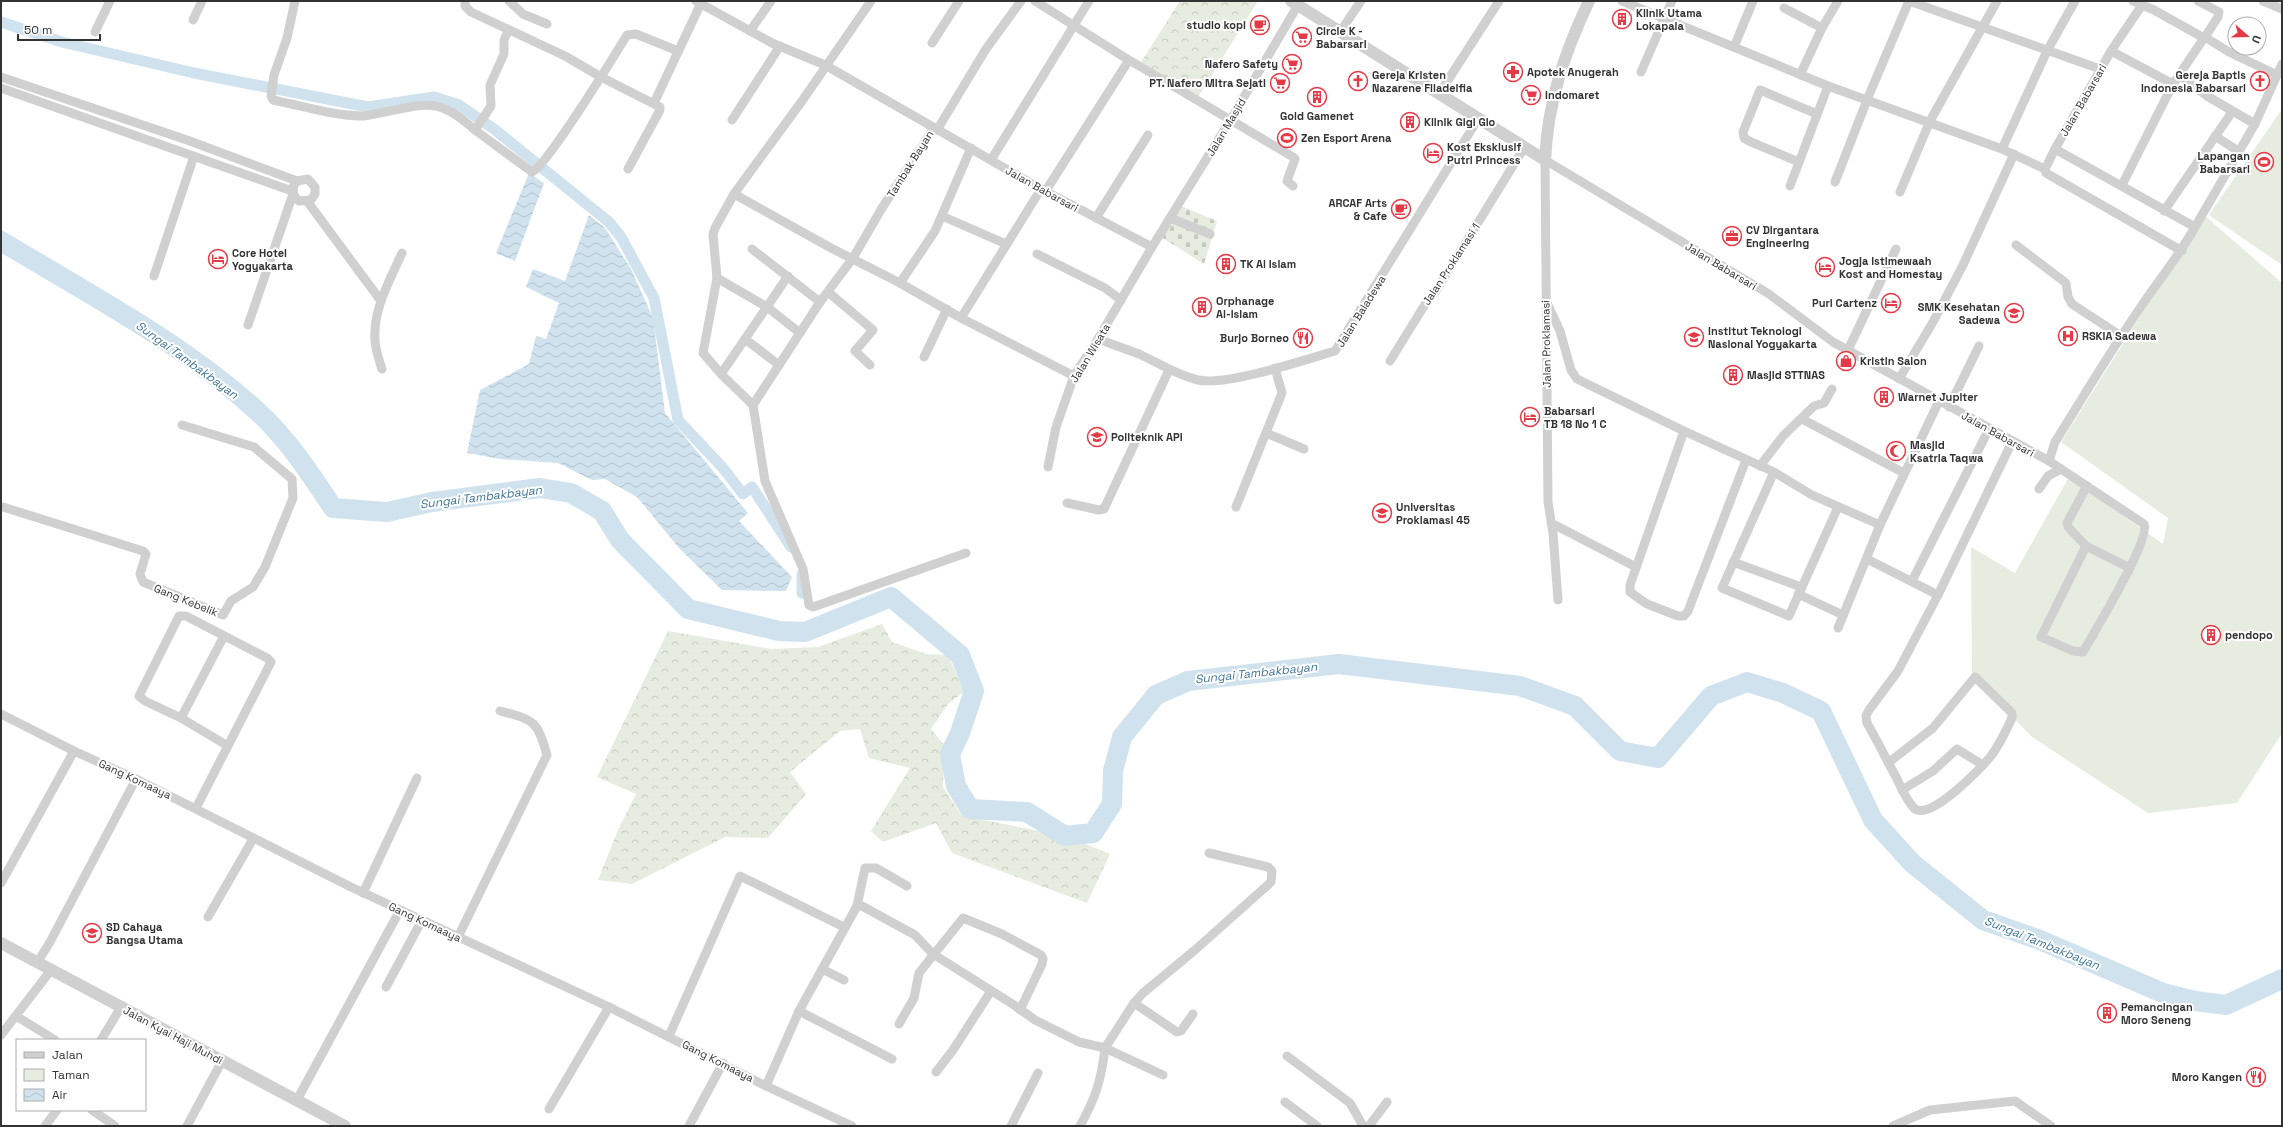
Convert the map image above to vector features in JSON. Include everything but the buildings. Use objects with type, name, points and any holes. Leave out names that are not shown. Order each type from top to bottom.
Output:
[{"type":"street","points":[[95,32],[110,1]]},
{"type":"street","points":[[193,20],[202,1]]},
{"type":"street","points":[[295,1],[287,38],[274,75],[271,91],[273,100],[334,114],[363,116],[409,107],[433,106],[457,114],[529,171],[535,172],[601,77],[627,35],[631,33],[678,51]]},
{"type":"street","points":[[465,1],[465,6],[471,12],[508,31],[565,56],[601,77],[660,107],[660,110],[628,169]]},
{"type":"street","points":[[509,1],[523,14],[547,24]]},
{"type":"street","points":[[750,31],[771,1]]},
{"type":"street","points":[[871,1],[802,101],[734,194],[713,234],[717,278],[703,353],[721,374],[753,405],[766,482],[779,517],[785,525],[803,569],[809,605],[813,607],[911,571],[966,553]]},
{"type":"street","points":[[932,43],[959,1]]},
{"type":"street","points":[[935,129],[986,49],[1021,1]]},
{"type":"street","points":[[1035,1],[1129,60],[1231,119],[1296,159],[1288,181],[1293,186]]},
{"type":"street","points":[[991,160],[1090,1]]},
{"type":"street","points":[[1340,32],[1361,1]]},
{"type":"street","points":[[1439,94],[1499,1]]},
{"type":"street","points":[[1545,160],[1547,132],[1555,85],[1567,51],[1590,1]]},
{"type":"street","points":[[1622,1],[1828,86],[1930,121],[2014,154],[2182,251]]},
{"type":"street","points":[[1641,72],[1672,1]]},
{"type":"street","points":[[1734,47],[1753,1]]},
{"type":"street","points":[[1800,75],[1822,28],[1838,1]]},
{"type":"street","points":[[1835,182],[1867,100],[1909,1],[2100,69]]},
{"type":"street","points":[[1900,192],[1930,121],[1997,1]]},
{"type":"street","points":[[2002,149],[2047,51],[2075,1]]},
{"type":"street","points":[[2122,185],[2173,84],[2180,76],[2204,38],[2132,1]]},
{"type":"street","points":[[2198,1],[2219,12],[2218,17],[2205,37],[2229,52],[2277,75]]},
{"type":"street","points":[[2263,1],[2282,9]]},
{"type":"street","points":[[654,103],[699,2]]},
{"type":"street","name":"Tambak Bayan","points":[[699,2],[750,31],[825,66],[935,129],[882,208],[853,258],[820,302],[753,405]]},
{"type":"street","name":"Jalan Babarsari","points":[[1294,3],[1524,148],[1769,294],[1833,342],[2012,442],[2049,461],[2144,524],[2145,533],[2130,568]]},
{"type":"street","name":"Jalan Masjid","points":[[1152,247],[1231,119],[1294,3]]},
{"type":"street","name":"Jalan Babarsari","points":[[2045,171],[2055,149],[2100,69],[2142,5]]},
{"type":"street","points":[[1784,8],[1822,28]]},
{"type":"street","points":[[476,129],[486,116],[490,106],[490,85],[504,54],[504,40],[508,31]]},
{"type":"street","points":[[732,120],[780,46]]},
{"type":"street","name":"Jalan Babarsari","points":[[2111,51],[2173,84]]},
{"type":"street","points":[[961,318],[1006,244],[1129,60]]},
{"type":"street","points":[[2049,461],[2055,442],[2121,336],[2168,266],[2182,251],[2254,124],[2282,64]]},
{"type":"street","points":[[2180,76],[2232,112],[2254,124]]},
{"type":"street","points":[[1,77],[187,140],[297,181],[308,179],[314,183],[315,194],[309,200],[300,201],[293,194],[253,177],[1,88]]},
{"type":"street","points":[[1790,186],[1828,86]]},
{"type":"street","points":[[1799,162],[1751,142],[1744,138],[1743,132],[1760,90],[1817,114]]},
{"type":"street","points":[[2164,211],[2232,112]]},
{"type":"street","points":[[120,130],[123,119]]},
{"type":"street","name":"Jalan Baladewa","points":[[1098,339],[1139,355],[1169,370],[1198,380],[1212,381],[1275,368],[1337,350],[1478,119]]},
{"type":"street","name":"Jalan Babarsari","points":[[935,129],[1043,190],[1152,247]]},
{"type":"street","points":[[1096,218],[1148,135]]},
{"type":"street","points":[[2216,136],[2238,151]]},
{"type":"street","points":[[183,152],[187,140]]},
{"type":"street","points":[[900,283],[935,231],[971,148]]},
{"type":"street","name":"Jalan Proklamasi 1","points":[[1390,361],[1429,298],[1434,294],[1524,148]]},
{"type":"street","name":"Jalan Babarsari","points":[[2055,149],[2122,185],[2195,228]]},
{"type":"street","points":[[1899,379],[1933,322],[1963,265],[2014,154]]},
{"type":"street","points":[[154,276],[194,156]]},
{"type":"street","name":"Jalan Proklamasi","points":[[1545,160],[1548,502],[1558,600]]},
{"type":"street","points":[[253,177],[257,165]]},
{"type":"street","points":[[248,325],[297,181]]},
{"type":"street","points":[[734,194],[831,248],[900,283],[961,318],[1074,376]]},
{"type":"street","points":[[309,200],[382,298]]},
{"type":"street","points":[[942,216],[1006,244]]},
{"type":"street","points":[[1170,218],[1210,234]]},
{"type":"street","points":[[2016,245],[2066,282],[2068,297],[2072,304],[2121,336]]},
{"type":"street","name":"Jalan Wisata","points":[[1048,467],[1056,427],[1074,376],[1098,339],[1152,247]]},
{"type":"street","points":[[752,249],[820,302]]},
{"type":"street","points":[[1848,350],[1896,249]]},
{"type":"street","points":[[382,370],[375,334],[382,298],[402,253]]},
{"type":"street","points":[[1037,254],[1105,288],[1121,300]]},
{"type":"street","points":[[721,374],[788,276]]},
{"type":"street","points":[[717,278],[767,307],[800,333]]},
{"type":"street","points":[[828,292],[873,330],[855,351],[870,365]]},
{"type":"street","points":[[1546,301],[1560,331],[1571,370],[1577,379],[1684,431],[1774,472],[1838,507],[1880,525]]},
{"type":"street","points":[[924,357],[946,309]]},
{"type":"street","points":[[745,339],[779,365]]},
{"type":"street","points":[[1949,407],[1979,346]]},
{"type":"street","points":[[1236,507],[1282,393],[1275,368]]},
{"type":"street","points":[[1066,503],[1099,510],[1104,509],[1169,370]]},
{"type":"street","points":[[1760,466],[1783,436],[1814,406],[1824,403],[1832,389]]},
{"type":"street","points":[[1838,628],[1880,525],[1939,401]]},
{"type":"street","points":[[1802,419],[1904,473]]},
{"type":"street","name":"Gang Kebelik","points":[[2,508],[144,551],[146,554],[140,574],[143,582],[223,615],[232,601],[253,587],[265,567],[293,498],[292,479],[254,447],[182,425]]},
{"type":"street","points":[[1912,581],[1989,429]]},
{"type":"street","points":[[1684,431],[1630,585],[1630,592],[1648,604],[1678,616],[1684,616],[1688,611],[1746,460]]},
{"type":"street","points":[[1266,433],[1304,449]]},
{"type":"street","points":[[1888,763],[1933,728],[1975,676],[2013,716],[1996,748],[1984,765],[1957,790],[1941,802],[1924,811],[1915,809],[1902,790],[1867,723],[1866,716],[1898,671],[1938,595],[2012,442]]},
{"type":"street","points":[[2039,489],[2048,476],[2061,469]]},
{"type":"street","points":[[1774,472],[1722,588],[1788,617],[1838,507]]},
{"type":"street","points":[[2086,546],[2042,635],[2043,639],[2073,651],[2083,652],[2130,568],[2086,546],[2068,527],[2067,523],[2087,486]]},
{"type":"street","points":[[1551,523],[1636,567]]},
{"type":"street","points":[[1867,559],[1938,595]]},
{"type":"street","points":[[1733,562],[1800,590],[1843,615]]},
{"type":"street","points":[[196,808],[228,746],[271,662],[268,658],[186,616],[179,616],[139,696],[145,701],[180,718],[228,746]]},
{"type":"street","points":[[180,718],[224,636]]},
{"type":"street","points":[[458,937],[547,755],[541,732],[535,723],[523,717],[500,711]]},
{"type":"street","name":"Gang Komaaya","points":[[1,714],[74,751],[196,808],[253,840],[363,893],[609,1007],[723,1063],[766,1086],[852,1126]]},
{"type":"street","points":[[1902,790],[1933,771],[1957,749],[1984,765]]},
{"type":"street","points":[[1,883],[74,751]]},
{"type":"street","points":[[363,893],[417,778]]},
{"type":"street","points":[[37,962],[50,942],[136,779]]},
{"type":"street","points":[[208,917],[253,840]]},
{"type":"street","points":[[1080,1126],[1095,1099],[1102,1075],[1105,1048],[1134,1003],[1271,882],[1272,871],[1268,867],[1209,853]]},
{"type":"street","points":[[766,1086],[799,1011],[844,927],[857,906],[864,868],[876,868],[907,886]]},
{"type":"street","points":[[669,1036],[740,876],[844,927]]},
{"type":"street","points":[[857,906],[862,906],[915,935],[933,954],[1035,1020],[1079,1042],[1105,1048],[1163,1075]]},
{"type":"street","points":[[297,1100],[400,910]]},
{"type":"street","points":[[899,1024],[914,998],[919,973],[964,918],[1002,934],[1041,955],[1043,959],[1042,964],[1020,1010]]},
{"type":"street","points":[[386,987],[422,920]]},
{"type":"street","name":"Jalan Kyai Haji Muhdi","points":[[1,943],[297,1100],[340,1125]]},
{"type":"street","points":[[822,969],[844,980]]},
{"type":"street","points":[[1,1035],[51,970]]},
{"type":"street","points":[[936,1072],[953,1050],[991,991]]},
{"type":"street","points":[[1134,1003],[1177,1032],[1181,1031],[1193,1014]]},
{"type":"street","points":[[102,1039],[121,1007]]},
{"type":"street","points":[[549,1109],[609,1007]]},
{"type":"street","points":[[799,1011],[892,1059]]},
{"type":"street","points":[[16,1016],[53,1039]]},
{"type":"street","points":[[1287,1056],[1350,1104],[1363,1126]]},
{"type":"street","points":[[187,1126],[222,1061]]},
{"type":"street","points":[[689,1126],[723,1063]]},
{"type":"street","points":[[1011,1126],[1038,1073]]},
{"type":"street","points":[[1893,1126],[1930,1110],[2015,1101],[2051,1126]]},
{"type":"street","points":[[1285,1102],[1317,1126]]},
{"type":"street","points":[[1369,1126],[1387,1102]]},
{"type":"street","points":[[45,1126],[56,1111]]},
{"type":"street","points":[[93,1111],[115,1126]]},
{"type":"green space","points":[[1180,1],[1258,1],[1198,97],[1141,62]]},
{"type":"green space","name":"Lapangan Babarsari","points":[[2282,109],[2282,265],[2209,215]]},
{"type":"green space","points":[[1181,206],[1217,221],[1204,264],[1161,237]]},
{"type":"green space","points":[[2204,215],[2282,283],[2282,733],[2237,803],[2148,813],[2032,737],[1972,675],[1971,547],[2015,573],[2069,477],[2163,544],[2168,518],[2061,442]]},
{"type":"green space","points":[[882,624],[892,642],[926,654],[948,655],[964,692],[948,704],[931,729],[944,745],[943,787],[962,816],[1065,836],[1110,854],[1087,903],[952,853],[936,823],[883,842],[871,831],[910,768],[869,758],[860,729],[840,731],[790,772],[806,794],[768,838],[725,837],[632,884],[598,880],[618,830],[636,794],[597,777],[668,631],[771,649],[818,647]]},
{"type":"water","points":[[529,173],[544,183],[515,261],[496,253]]},
{"type":"water","points":[[589,215],[605,228],[631,269],[653,318],[665,413],[748,513],[739,521],[792,577],[786,591],[722,590],[679,548],[637,497],[605,479],[592,480],[558,463],[500,459],[467,453],[480,390],[529,364],[536,336],[546,339],[559,303],[526,287],[533,269],[565,281]]},
{"type":"waterway","points":[[1,22],[62,42],[194,73],[368,107],[434,97],[459,105],[494,129],[609,222],[621,237],[654,298],[678,420],[723,468],[743,494],[752,487],[791,547]]},
{"type":"waterway","name":"Sungai Tambakbayan","points":[[1,241],[100,299],[165,340],[227,385],[256,410],[278,432],[307,469],[333,508],[387,512],[432,502],[540,488],[571,493],[602,511],[620,540],[688,609],[779,631],[805,632],[891,597],[960,655],[974,691],[960,733],[950,754],[956,786],[970,809],[1027,812],[1065,836],[1093,833],[1112,804],[1113,771],[1122,737],[1156,695],[1188,681],[1339,664],[1520,686],[1575,706],[1620,751],[1658,758],[1711,696],[1747,682],[1783,693],[1821,711],[1873,820],[1912,863],[1983,920],[2040,940],[2163,993],[2195,1001],[2226,1005],[2282,979]]},
{"type":"waterway","points":[[802,574],[802,593]]},
{"type":"place","name":"Klinik Utama Lokapala","points":[[1622,19]]},
{"type":"place","name":"studio kopi","points":[[1260,25]]},
{"type":"place","name":"Circle K - Babarsari","points":[[1302,37]]},
{"type":"place","name":"Nafero Safety","points":[[1292,64]]},
{"type":"place","name":"Apotek Anugerah","points":[[1513,72]]},
{"type":"place","name":"Gereja Kristen Nazarene Filadelfia","points":[[1358,81]]},
{"type":"place","name":"Gereja Baptis Indonesia Babarsari","points":[[2260,81]]},
{"type":"place","name":"PT. Nafero Mitra Sejati","points":[[1280,83]]},
{"type":"place","name":"Indomaret","points":[[1531,95]]},
{"type":"place","name":"Gold Gamenet","points":[[1317,97]]},
{"type":"place","name":"Klinik Gigi Gio","points":[[1410,122]]},
{"type":"place","name":"Zen Esport Arena","points":[[1287,138]]},
{"type":"place","name":"Kost Eksklusif Putri Princess","points":[[1433,153]]},
{"type":"place","name":"Lapangan Babarsari","points":[[2264,162]]},
{"type":"place","name":"ARCAF Arts & Cafe","points":[[1401,209]]},
{"type":"place","name":"CV Dirgantara Engineering","points":[[1732,236]]},
{"type":"place","name":"Core Hotel Yogyakarta","points":[[218,259]]},
{"type":"place","name":"TK Al Islam","points":[[1226,264]]},
{"type":"place","name":"Jogja Istimewaah Kost and Homestay","points":[[1825,267]]},
{"type":"place","name":"Puri Cartenz","points":[[1891,303]]},
{"type":"place","name":"Orphanage Al-Islam","points":[[1202,307]]},
{"type":"place","name":"SMK Kesehatan Sadewa","points":[[2014,313]]},
{"type":"place","name":"RSKIA Sadewa","points":[[2068,336]]},
{"type":"place","name":"Institut Teknologi Nasional Yogyakarta","points":[[1694,337]]},
{"type":"place","name":"Burjo Borneo","points":[[1303,338]]},
{"type":"place","name":"Kristin Salon","points":[[1846,361]]},
{"type":"place","name":"Masjid STTNAS","points":[[1733,375]]},
{"type":"place","name":"Warnet Jupiter","points":[[1884,397]]},
{"type":"place","name":"Babarsari TB 18 No 1 C","points":[[1530,417]]},
{"type":"place","name":"Politeknik API","points":[[1097,437]]},
{"type":"place","name":"Masjid Ksatria Taqwa","points":[[1896,451]]},
{"type":"place","name":"Universitas Proklamasi 45","points":[[1382,513]]},
{"type":"place","name":"pendopo","points":[[2211,635]]},
{"type":"place","name":"SD Cahaya Bangsa Utama","points":[[92,933]]},
{"type":"place","name":"Pemancingan Moro Seneng","points":[[2107,1013]]},
{"type":"place","name":"Moro Kangen","points":[[2256,1077]]}]
